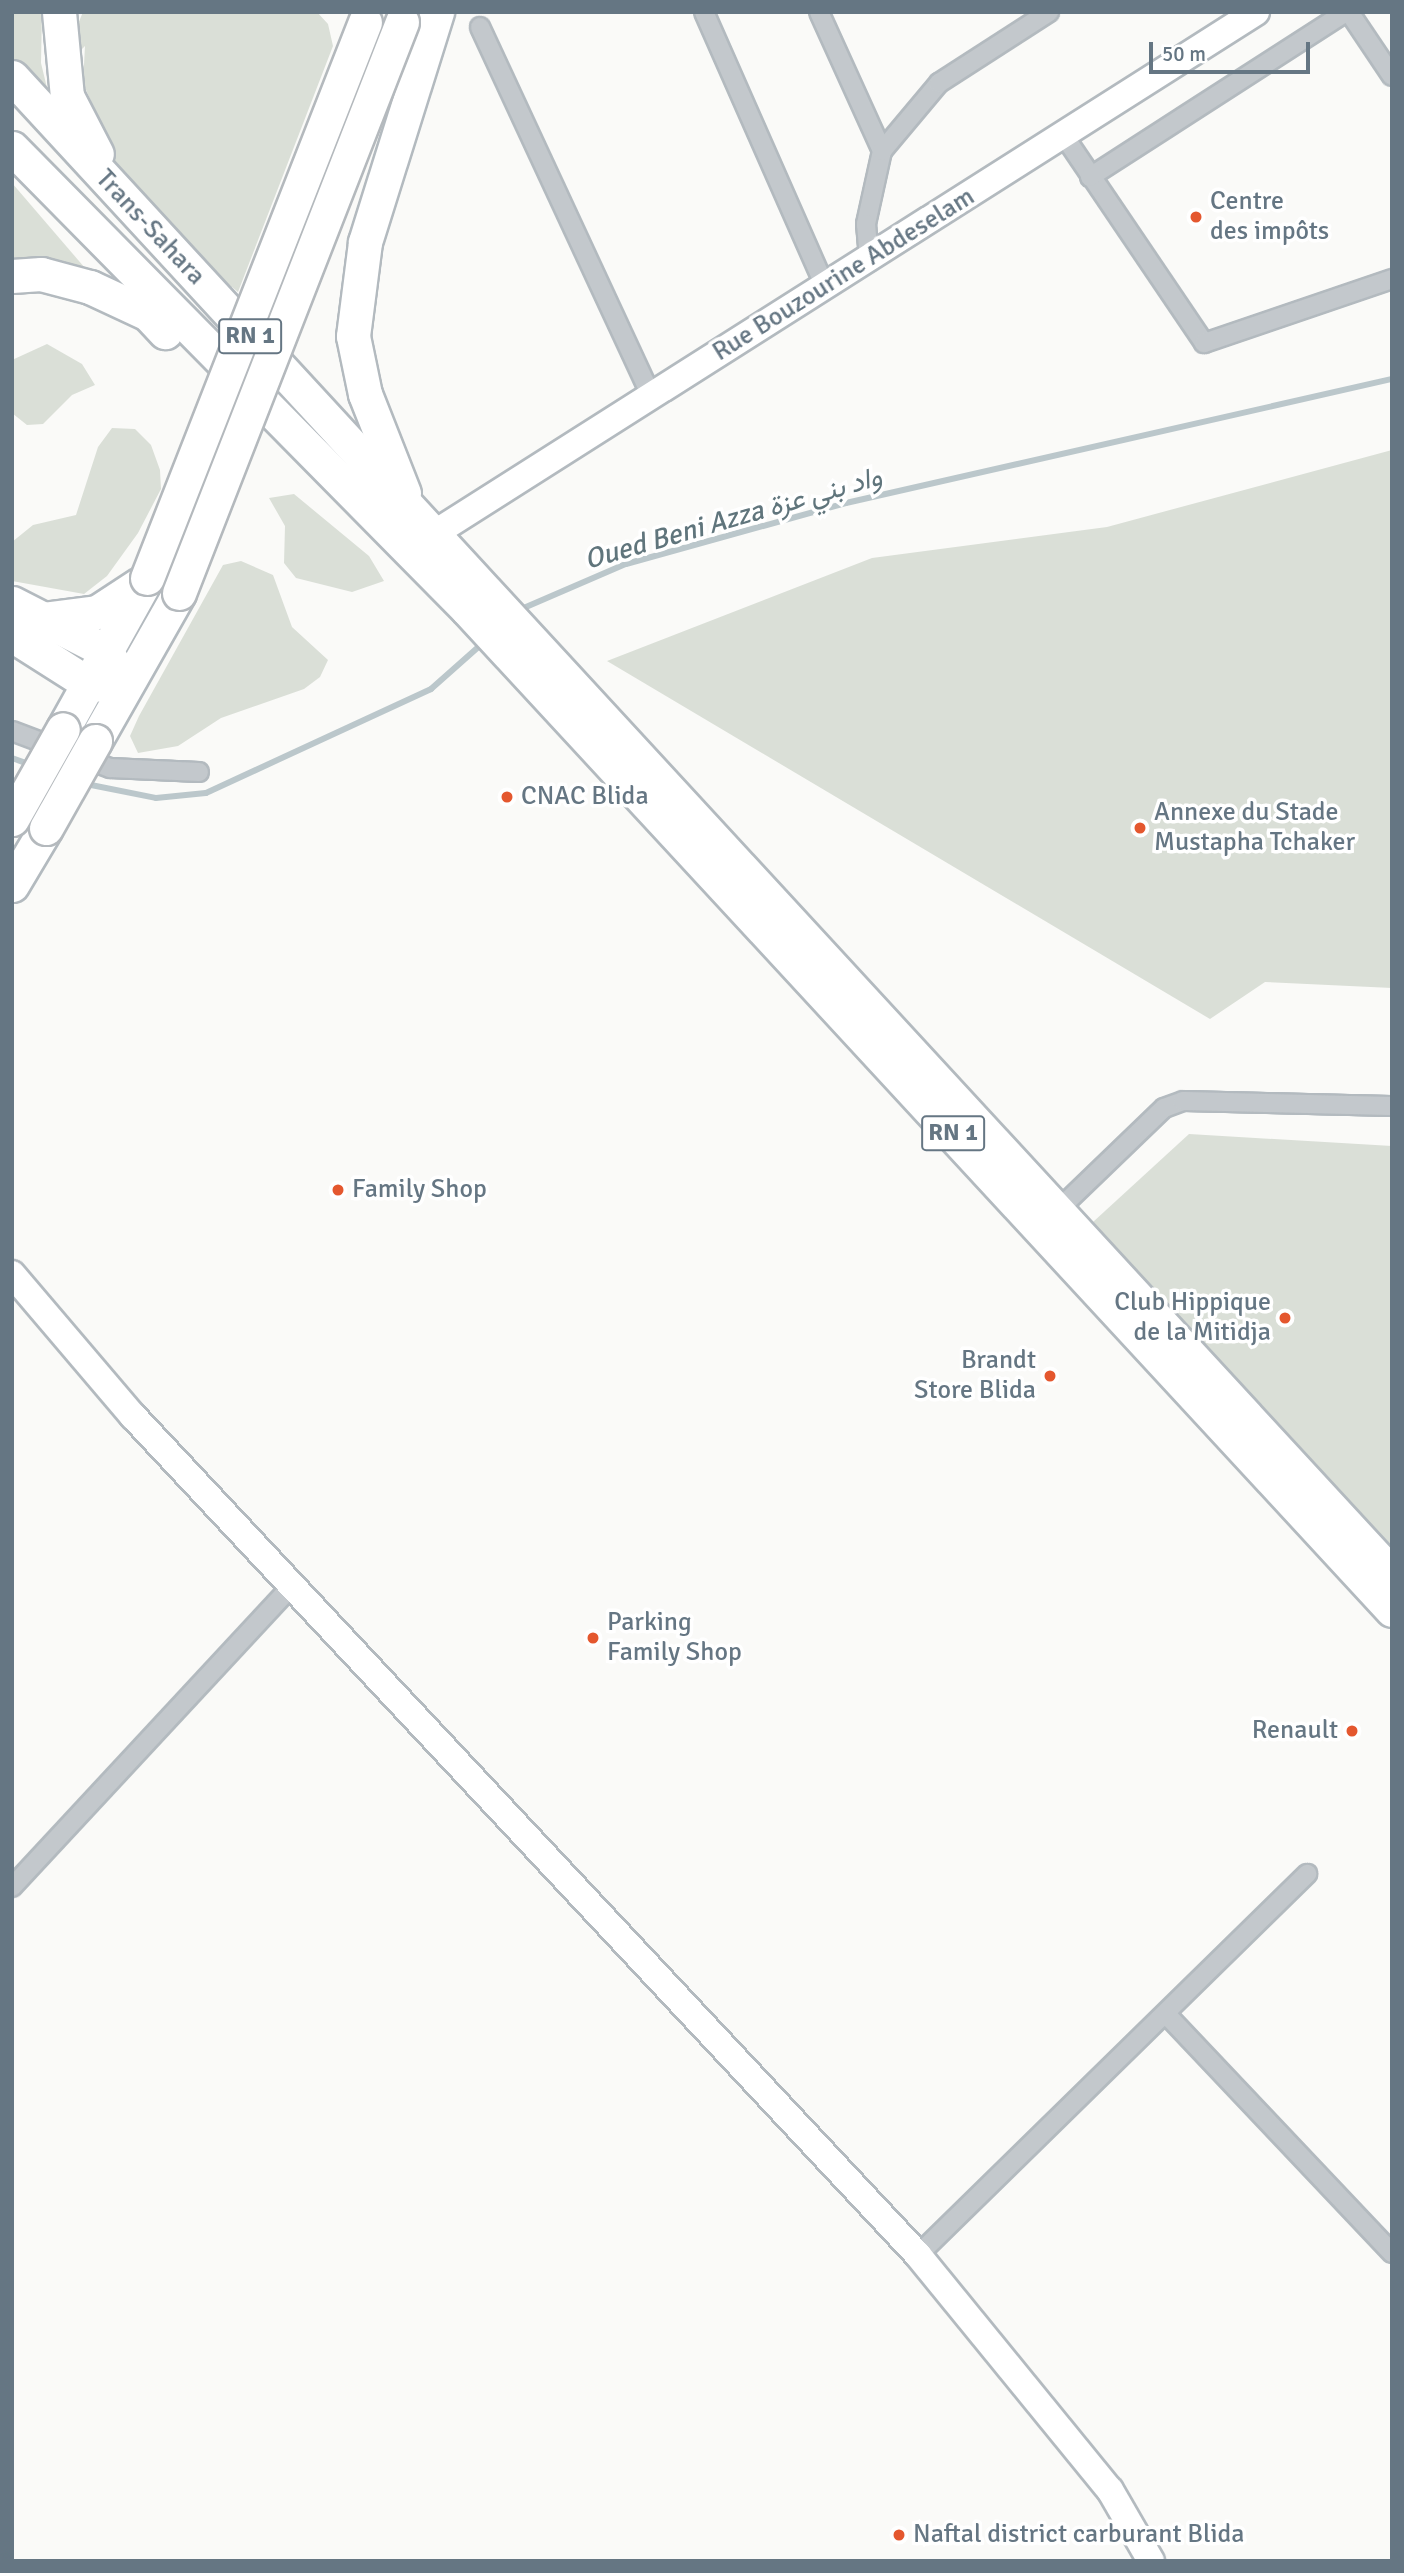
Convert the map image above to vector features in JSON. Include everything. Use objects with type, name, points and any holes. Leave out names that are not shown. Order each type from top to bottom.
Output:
[{"type":"highway","points":[[59,12],[67,96],[116,190]]},
{"type":"highway","points":[[423,525],[365,394],[353,336],[365,242],[437,12]]},
{"type":"highway","points":[[12,819],[147,579],[367,16]]},
{"type":"highway","points":[[12,886],[179,593],[404,16]]},
{"type":"highway","name":"Trans-Sahara","points":[[12,77],[423,525],[477,602]]},
{"type":"highway","name":"RN 1","points":[[12,148],[217,362],[477,602],[1058,1210],[1392,1574]]},
{"type":"highway","points":[[12,276],[41,274],[90,287],[148,314],[217,362]]},
{"type":"highway","points":[[42,618],[97,612],[147,579]]},
{"type":"highway","points":[[12,603],[106,651],[128,686]]},
{"type":"highway","points":[[12,635],[89,684],[128,686]]},
{"type":"highway","name":"RN 1","points":[[523,650],[1392,1610]]},
{"type":"street","points":[[704,12],[826,288]]},
{"type":"street","points":[[819,12],[882,150]]},
{"type":"street","points":[[869,262],[866,224],[882,150],[939,83],[1049,12]]},
{"type":"street","name":"Rue Bouzourine Abdeselam","points":[[423,525],[650,394],[869,262],[1256,12]]},
{"type":"street","points":[[1090,177],[1348,12],[1392,76]]},
{"type":"street","points":[[480,27],[650,394]]},
{"type":"street","points":[[1064,136],[1204,343],[1392,279]]},
{"type":"street","points":[[12,731],[110,768],[199,772]]},
{"type":"street","points":[[1058,1210],[1164,1108],[1183,1101],[1392,1106]]},
{"type":"street","points":[[12,1274],[133,1416],[918,2255],[1110,2490],[1151,2561]]},
{"type":"street","points":[[12,1887],[293,1585]]},
{"type":"street","points":[[918,2255],[1307,1874]]},
{"type":"street","points":[[1166,2014],[1392,2253]]},
{"type":"shaded area","points":[[12,12],[42,12],[41,63],[48,92],[12,61]]},
{"type":"shaded area","points":[[83,12],[317,12],[328,24],[333,46],[238,292],[232,287],[223,293],[111,160],[115,156],[83,83],[85,46],[78,53],[75,31]]},
{"type":"shaded area","points":[[12,183],[91,275],[12,266]]},
{"type":"shaded area","points":[[47,344],[82,364],[95,385],[72,395],[43,424],[27,425],[12,413],[12,360]]},
{"type":"shaded area","points":[[112,428],[135,429],[151,445],[160,470],[161,489],[138,533],[107,576],[84,594],[12,581],[12,542],[33,525],[76,515],[98,447]]},
{"type":"shaded area","name":"Annexe du Stade Mustapha Tchaker","points":[[1392,450],[1392,988],[1265,982],[1210,1019],[607,661],[872,558],[1107,527]]},
{"type":"shaded area","points":[[294,494],[369,556],[384,581],[352,592],[296,578],[284,563],[285,526],[269,498]]},
{"type":"shaded area","points":[[241,561],[273,575],[292,627],[328,660],[320,677],[304,689],[221,718],[178,746],[138,753],[130,736],[139,716],[223,565]]},
{"type":"shaded area","name":"Club Hippique de la Mitidja","points":[[1189,1134],[1392,1146],[1392,1549],[1093,1222]]},
{"type":"waterway","name":"Oued Beni Azza واد بني عزة","points":[[519,610],[626,564],[846,503],[1392,379]]},
{"type":"waterway","name":"Oued Beni Azza واد بني عزة","points":[[81,783],[156,798],[206,793],[431,689],[485,641]]},
{"type":"waterway","name":"Oued Beni Azza واد بني عزة","points":[[12,758],[31,765]]},
{"type":"place","name":"Centre des impôts","points":[[1196,217]]},
{"type":"place","name":"CNAC Blida","points":[[507,797]]},
{"type":"place","name":"Annexe du Stade Mustapha Tchaker","points":[[1140,828]]},
{"type":"place","name":"Family Shop","points":[[338,1190]]},
{"type":"place","name":"Club Hippique de la Mitidja","points":[[1285,1318]]},
{"type":"place","name":"Brandt Store Blida","points":[[1050,1376]]},
{"type":"place","name":"Parking Family Shop","points":[[593,1638]]},
{"type":"place","name":"Renault","points":[[1352,1731]]},
{"type":"place","name":"Naftal district carburant Blida","points":[[899,2535]]}]
